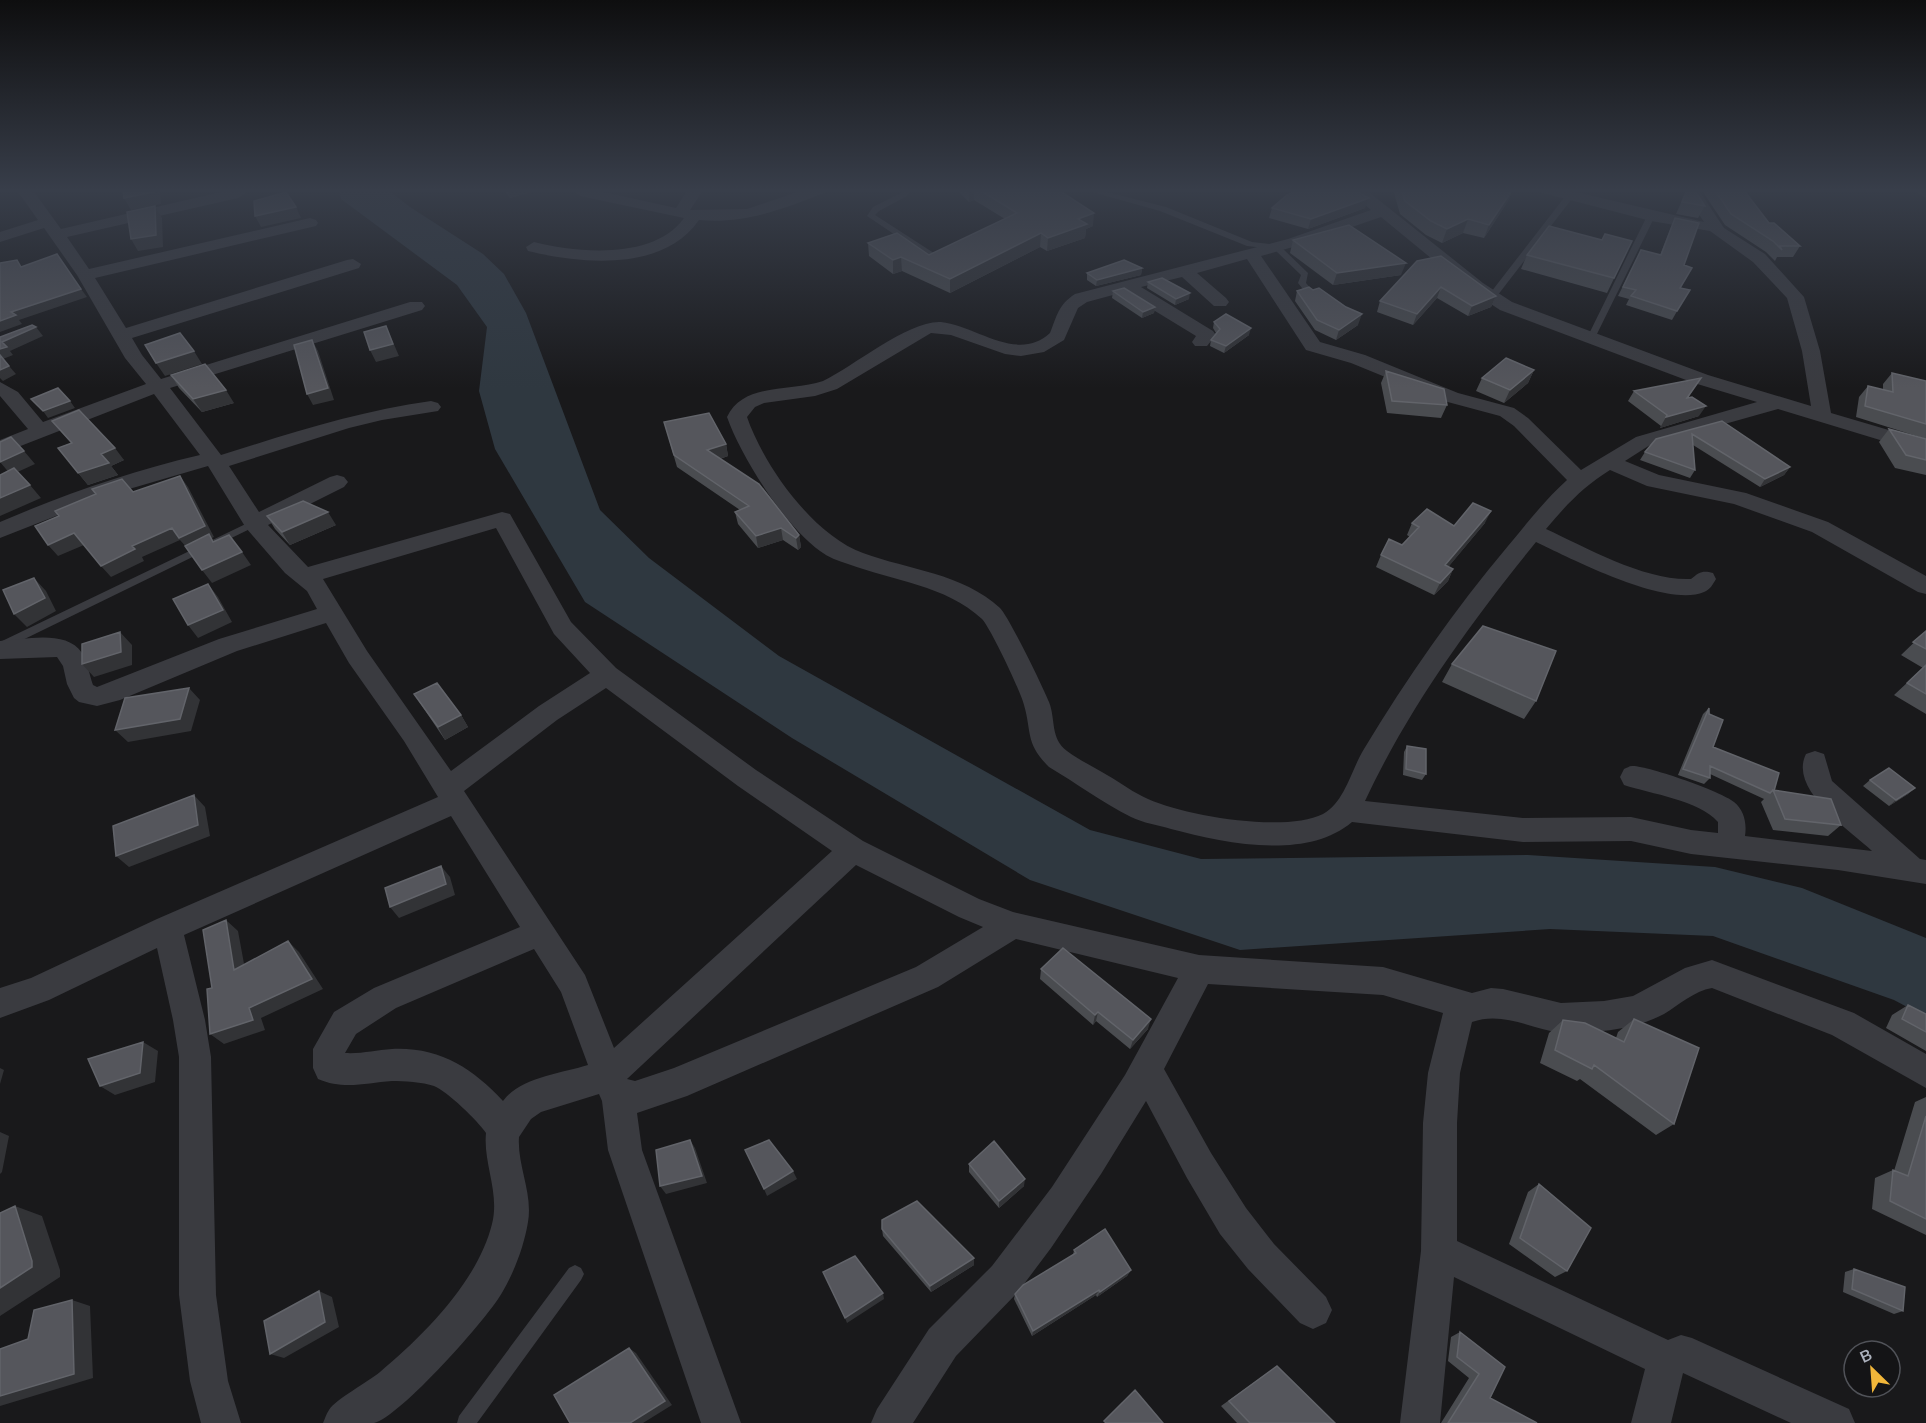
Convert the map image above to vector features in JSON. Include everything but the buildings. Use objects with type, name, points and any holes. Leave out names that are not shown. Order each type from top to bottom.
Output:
[{"type":"street","points":[[71,255],[120,336],[156,387],[186,420],[254,523],[293,567],[315,585],[331,613],[413,734],[574,984],[613,1084],[625,1150],[721,1423]]},
{"type":"street","points":[[85,275],[170,255]]},
{"type":"street","points":[[1246,255],[1081,298],[1069,306],[1061,332],[1045,345],[1023,349],[1001,349],[944,328],[933,327],[828,385],[796,394],[752,400],[742,406],[737,417],[746,442],[795,512],[826,546],[854,558],[950,586],[983,605],[994,616],[1037,704],[1042,737],[1047,748],[1073,770],[1141,809],[1203,826],[1251,834],[1316,828],[1330,824],[1347,810],[1371,760],[1426,672],[1480,595],[1532,531],[1579,480],[1643,441],[1777,403]]},
{"type":"street","points":[[1253,255],[1313,346],[1358,359],[1451,397],[1507,412],[1521,422],[1579,480]]},
{"type":"street","points":[[1437,255],[1491,298],[1590,340],[1701,380],[1926,448]]},
{"type":"street","points":[[1754,255],[1795,297],[1809,341],[1821,416]]},
{"type":"street","points":[[120,336],[353,264]]},
{"type":"street","points":[[1184,270],[1220,302]]},
{"type":"street","points":[[1125,285],[1207,335],[1201,342]]},
{"type":"street","points":[[0,448],[39,430],[156,387],[416,306]]},
{"type":"street","points":[[0,387],[21,406],[39,430]]},
{"type":"street","points":[[0,531],[129,481],[382,414],[431,407]]},
{"type":"street","points":[[1608,461],[1654,481],[1738,498],[1820,527],[1926,586]]},
{"type":"street","points":[[254,523],[337,482]]},
{"type":"street","points":[[306,576],[502,519],[562,628],[607,675],[747,778],[853,850],[969,908],[1013,925],[1199,969],[1383,981],[1461,1003],[1468,1009],[1477,1004],[1491,1002],[1562,1018],[1624,1013],[1672,994],[1701,974],[1712,974],[1843,1024],[1926,1072]]},
{"type":"street","points":[[1532,531],[1608,565],[1664,584],[1684,588],[1696,586],[1706,579]]},
{"type":"street","points":[[0,648],[64,650],[71,657],[82,690],[90,697],[96,698],[228,645],[331,613]]},
{"type":"street","points":[[0,1003],[72,975],[167,928],[451,796],[548,713],[607,675]]},
{"type":"street","points":[[1815,762],[1817,780],[1822,789],[1919,871]]},
{"type":"street","points":[[1633,777],[1707,800],[1726,810],[1732,823],[1730,846]]},
{"type":"street","points":[[1347,810],[1523,830],[1630,830],[1664,837],[1919,871]]},
{"type":"street","points":[[343,1423],[393,1386],[420,1361],[454,1325],[490,1280],[504,1248],[511,1220],[511,1188],[502,1144],[503,1132],[519,1107],[533,1098],[613,1084],[853,850]]},
{"type":"street","points":[[613,1084],[635,1097],[675,1084],[934,973],[1013,925]]},
{"type":"street","points":[[167,928],[186,1010],[196,1073],[198,1279],[204,1362],[221,1423]]},
{"type":"street","points":[[503,1132],[496,1119],[479,1100],[441,1071],[393,1065],[360,1070],[329,1068],[329,1049],[345,1023],[385,998],[541,932]]},
{"type":"street","points":[[891,1423],[930,1360],[951,1333],[1011,1271],[1067,1192],[1147,1069],[1167,1035],[1199,969]]},
{"type":"street","points":[[1420,1423],[1438,1251],[1440,1123],[1444,1073],[1461,1003]]},
{"type":"street","points":[[1147,1069],[1188,1148],[1234,1223],[1271,1268],[1313,1310]]},
{"type":"street","points":[[1438,1251],[1667,1359],[1681,1354],[1692,1357],[1835,1423]]},
{"type":"street","points":[[1651,1423],[1667,1359]]},
{"type":"lane","points":[[931,255],[937,259]]},
{"type":"lane","points":[[1282,255],[1305,275],[1302,282],[1313,296]]},
{"type":"lane","points":[[1491,298],[1524,255]]},
{"type":"lane","points":[[1590,340],[1632,255]]},
{"type":"lane","points":[[0,648],[254,523]]},
{"type":"lane","points":[[466,1423],[575,1274]]},
{"type":"shaded area","points":[[417,255],[484,255],[504,274],[526,313],[600,510],[649,558],[779,656],[1090,830],[1201,859],[1528,855],[1715,867],[1802,888],[1926,938],[1926,1017],[1894,1000],[1713,936],[1550,929],[1240,950],[1030,880],[792,738],[585,602],[495,449],[479,391],[487,327],[457,285]]}]
